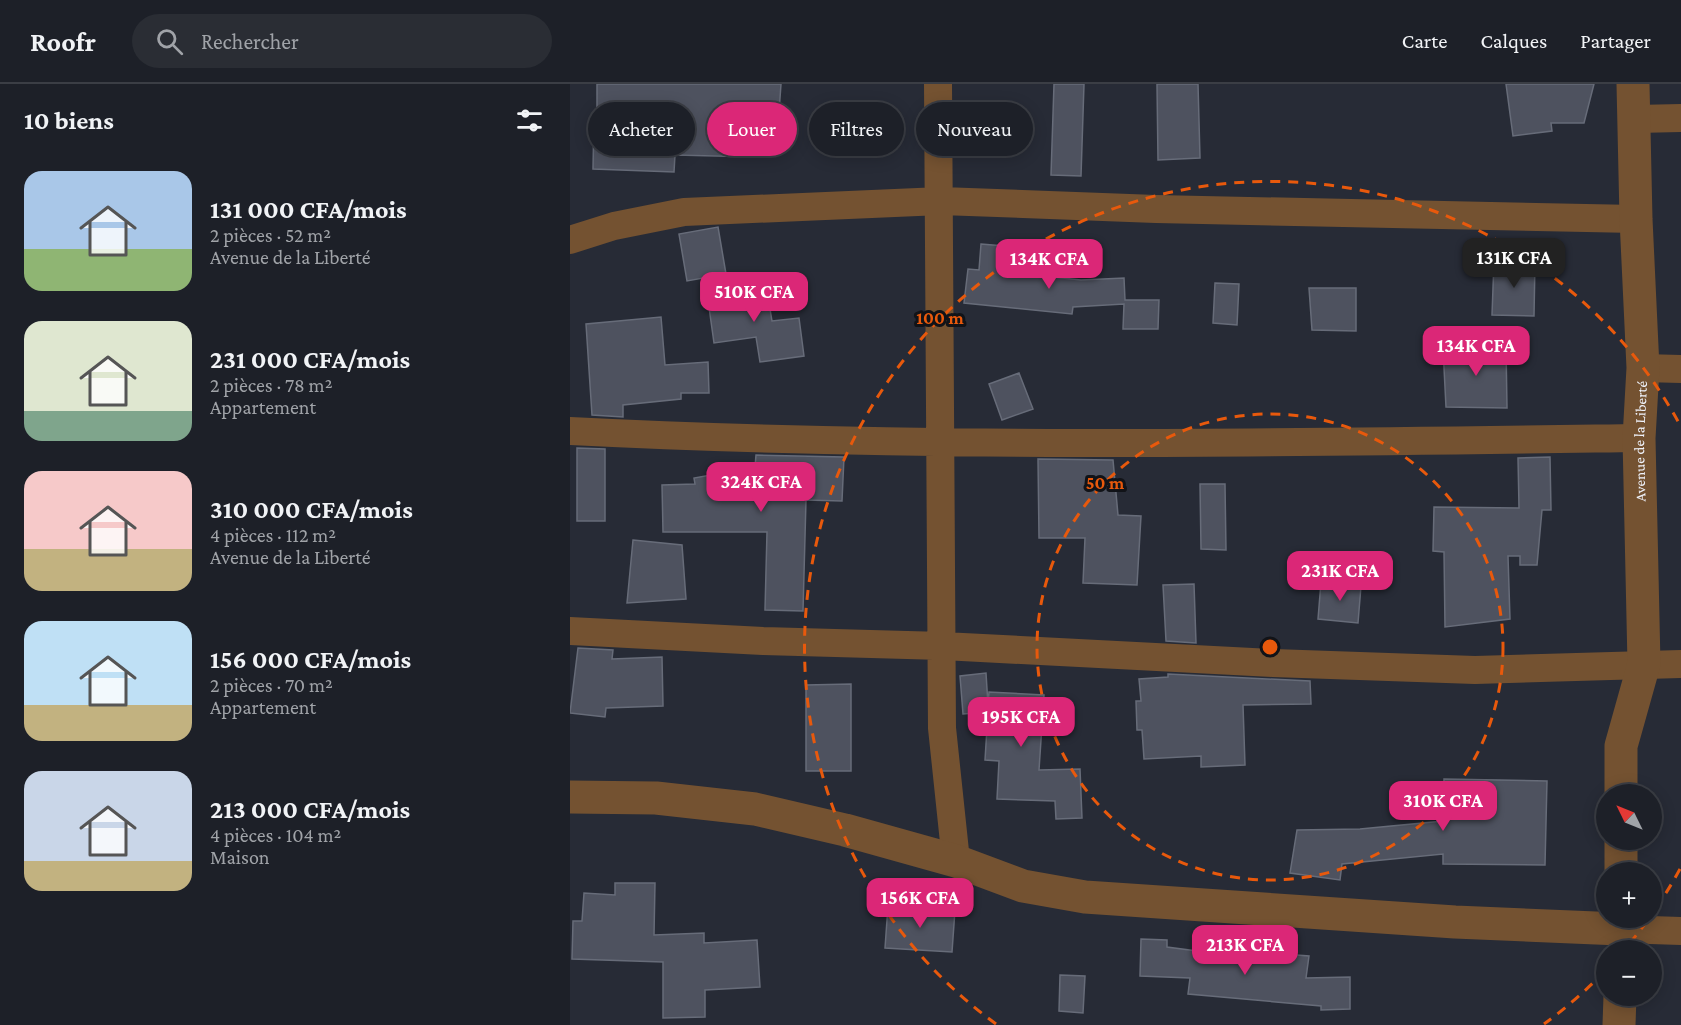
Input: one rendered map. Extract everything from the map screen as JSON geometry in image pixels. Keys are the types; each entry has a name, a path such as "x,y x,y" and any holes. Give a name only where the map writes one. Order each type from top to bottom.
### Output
{"street":[{"path":"938,84 942,728 956,861"},
{"name":"Avenue de la Liberté","path":"1621,784 1621,746 1644,664 1639,438 1643,368 1633,84"},
{"path":"1636,119 1681,118"},
{"path":"570,240 614,226 684,212 940,201 1156,209 1636,219"},
{"path":"1643,368 1681,369"},
{"path":"570,431 857,443 1119,445 1639,438"},
{"path":"570,631 1475,670 1681,664"},
{"path":"570,797 656,798 755,809 845,830 956,861 1023,886 1085,897 1620,933 1681,931"},
{"path":"1619,1025 1620,1006"}],"building":[{"path":"597,84 781,84 780,102 707,102 707,156 695,156 695,102 597,102"},
{"path":"1054,84 1084,84 1081,176 1051,175"},
{"path":"1157,84 1198,84 1200,158 1158,160"},
{"path":"1506,84 1594,84 1584,123 1551,123 1552,131 1513,136"},
{"path":"593,156 675,156 674,172 593,169"},
{"path":"718,227 726,274 687,281 679,234"},
{"path":"981,244 1016,247 1016,273 1081,280 1124,278 1125,300 1159,300 1158,329 1123,329 1124,304 1073,307 1072,314 964,303 968,269 979,270"},
{"path":"1494,261 1535,262 1534,316 1492,315"},
{"path":"1215,283 1239,284 1237,325 1213,323"},
{"path":"766,285 772,321 799,318 804,356 760,362 756,337 714,343 707,293"},
{"path":"1309,288 1356,288 1356,331 1312,330"},
{"path":"661,317 665,365 708,362 709,393 681,393 681,399 623,405 623,417 592,415 586,324"},
{"path":"1506,346 1507,408 1446,407 1443,348"},
{"path":"1019,373 1033,409 1002,420 989,384"},
{"path":"577,448 605,449 605,521 577,521"},
{"path":"756,455 844,457 842,501 806,500 803,611 765,610 767,532 663,532 662,485 695,484 694,478 755,467"},
{"path":"1550,457 1551,510 1542,510 1537,565 1520,565 1520,556 1508,556 1510,619 1445,627 1444,552 1433,551 1434,507 1519,508 1518,458"},
{"path":"1038,459 1113,460 1118,515 1141,516 1137,585 1083,583 1085,538 1039,538"},
{"path":"1200,484 1225,484 1226,550 1201,549"},
{"path":"633,540 682,545 686,599 627,603"},
{"path":"1321,582 1361,586 1358,623 1318,619"},
{"path":"1194,584 1196,643 1166,641 1163,585"},
{"path":"578,648 613,650 612,659 662,657 663,706 606,708 605,717 570,713"},
{"path":"986,673 988,705 989,692 1044,695 1039,770 1080,769 1082,818 1056,819 1055,801 997,799 999,761 985,760 988,712 963,714 960,676"},
{"path":"1168,674 1310,681 1311,704 1243,705 1245,765 1201,767 1201,756 1144,759 1142,730 1137,730 1136,701 1141,701 1139,679 1168,677"},
{"path":"851,684 851,771 806,771 806,685"},
{"path":"1444,779 1547,781 1545,865 1443,864 1443,854 1342,864 1340,880 1290,873 1297,830 1360,829 1443,821"},
{"path":"615,883 655,883 654,935 704,933 704,943 757,940 760,987 705,990 705,1017 663,1018 663,962 572,959 573,921 582,921 584,893 615,895"},
{"path":"888,906 955,910 952,952 885,948"},
{"path":"1141,939 1167,940 1167,947 1258,959 1258,952 1309,956 1306,978 1350,977 1350,1009 1321,1010 1321,1006 1188,994 1190,978 1140,976"},
{"path":"1060,975 1085,976 1083,1013 1059,1011"}]}
